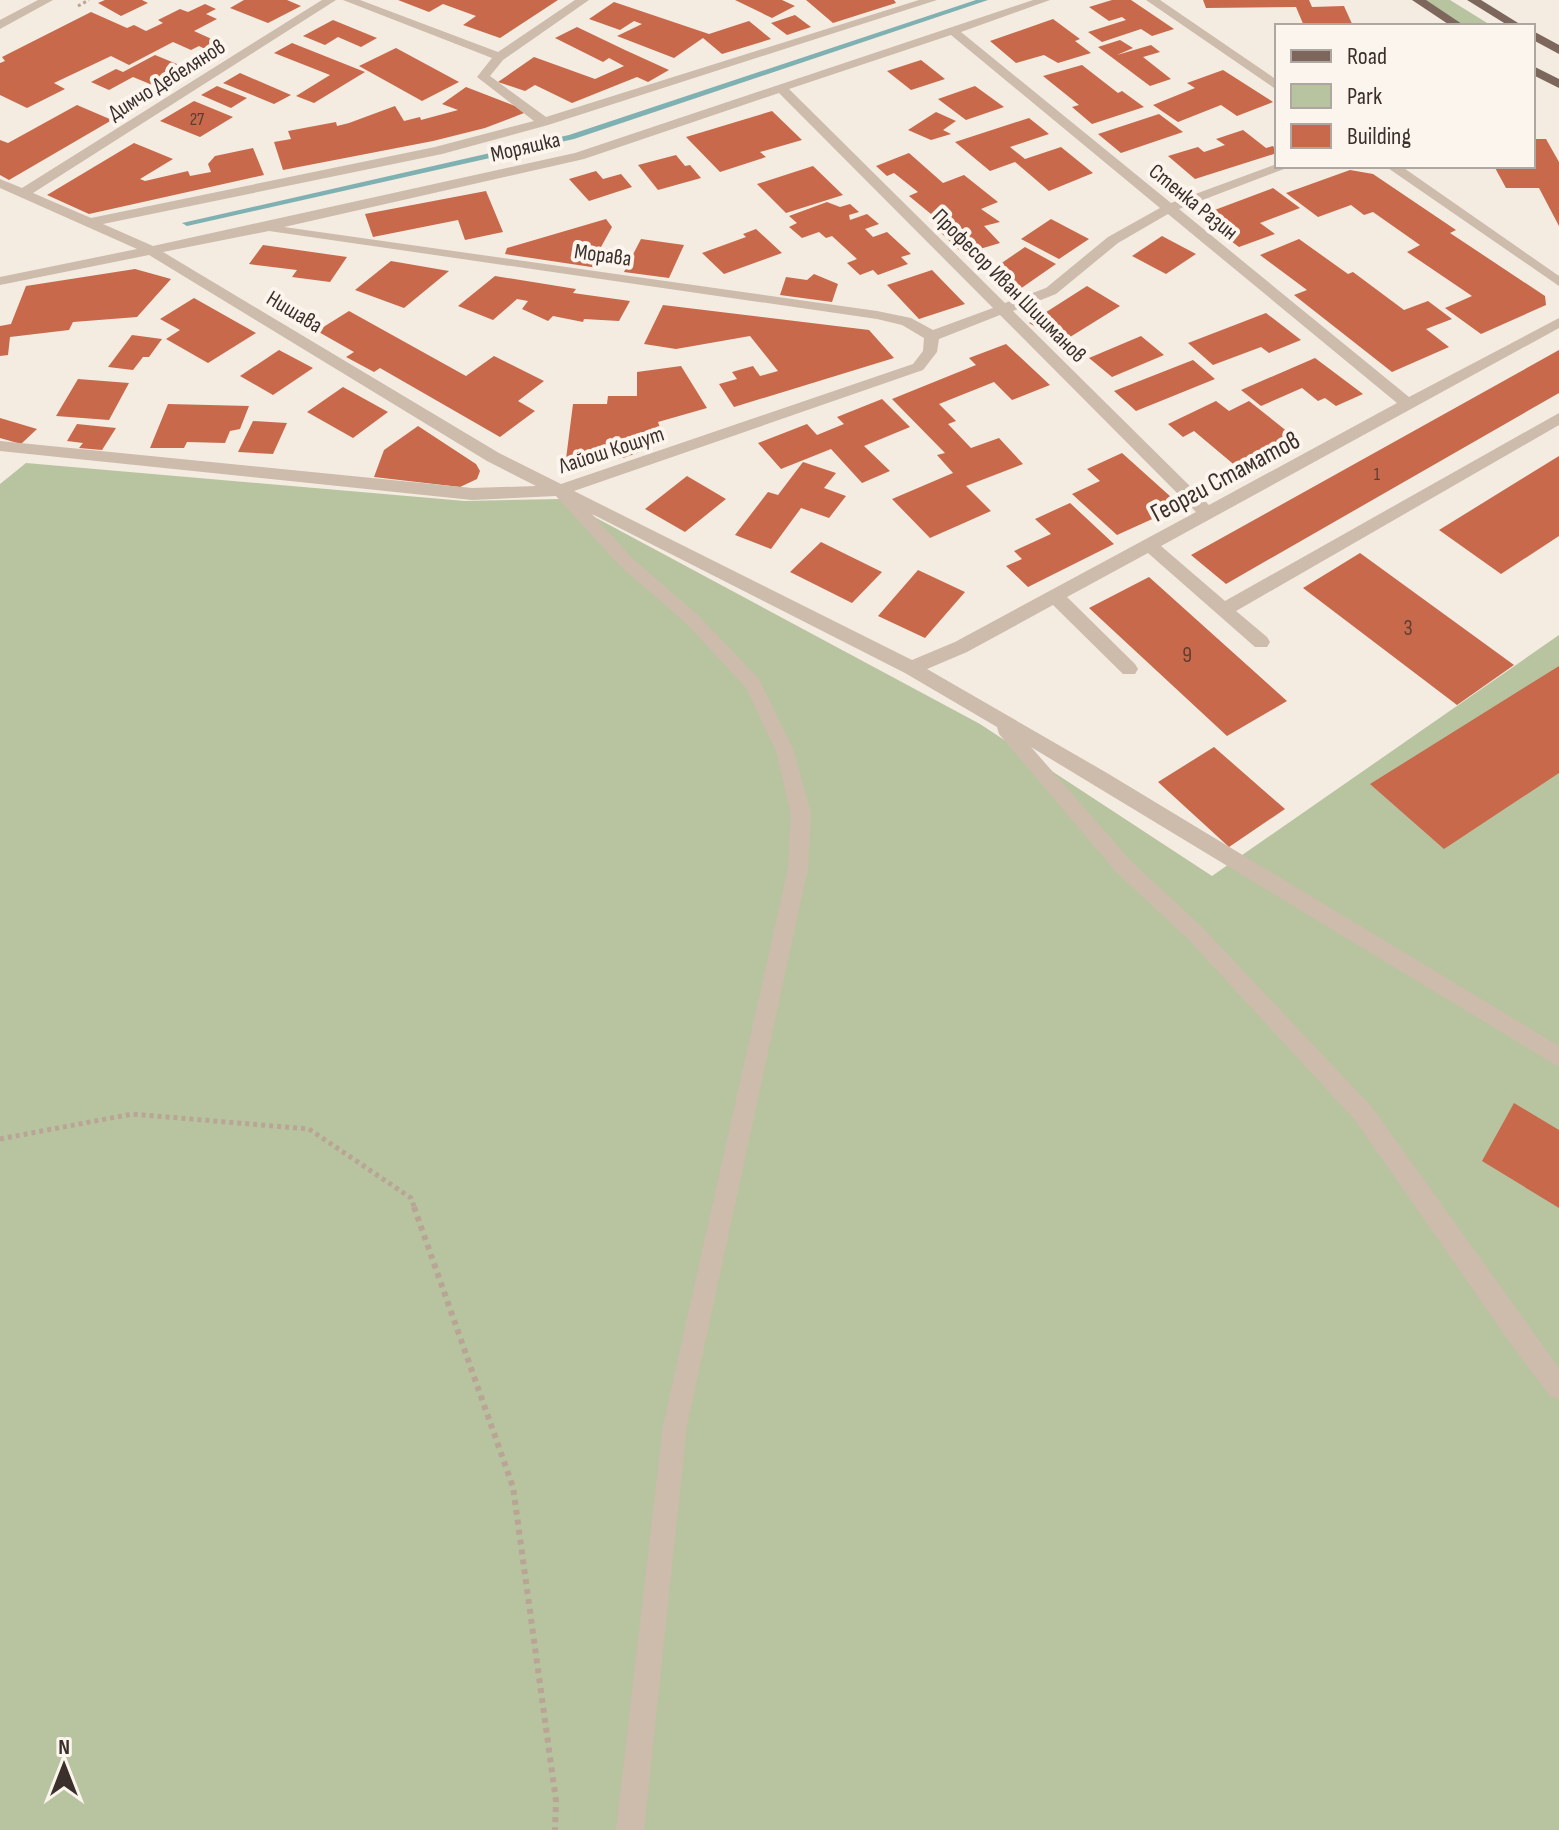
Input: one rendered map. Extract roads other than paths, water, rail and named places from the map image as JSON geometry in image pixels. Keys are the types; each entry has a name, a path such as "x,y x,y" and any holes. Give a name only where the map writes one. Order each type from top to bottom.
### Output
{"main road":[{"path":"1418,0 1456,24"},
{"path":"1473,0 1514,24"},
{"path":"1535,36 1559,50"},
{"path":"1535,71 1559,84"}],"street":[{"path":"0,25 47,0"},
{"name":"Димчо Дебелянов","path":"23,193 330,0"},
{"path":"349,0 499,57"},
{"path":"544,122 483,77 499,57 583,0"},
{"name":"Моряшка","path":"0,281 263,228 579,156 1044,0"},
{"path":"1152,0 1275,85"},
{"name":"Моряшка","path":"88,223 437,151 544,122 921,1"},
{"name":"Стенка Разин","path":"953,31 1408,404"},
{"name":"Професор Иван Шишманов","path":"781,88 1207,513"},
{"path":"932,336 1051,291 1113,240 1169,208 1279,168"},
{"path":"1395,168 1559,282"},
{"name":"Нишава","path":"0,183 148,249 493,457 911,668 1559,1057"},
{"name":"Морава","path":"263,228 877,315 906,321 932,336"},
{"name":"Георги Стаматов","path":"911,668 961,647 1559,322"},
{"name":"Лайош Кошут","path":"0,446 472,494 561,490 918,367 930,352 932,336"},
{"path":"1224,610 1559,418"},
{"path":"561,490 626,562 692,619 753,684 785,751 801,814 798,868 675,1426 630,1830"},
{"path":"1149,545 1261,642"},
{"path":"1055,596 1129,669"},
{"path":"995,717 1124,867 1194,932 1363,1113 1521,1339 1559,1387"}],"waterway":[{"path":"187,223 571,137 984,0"}]}
